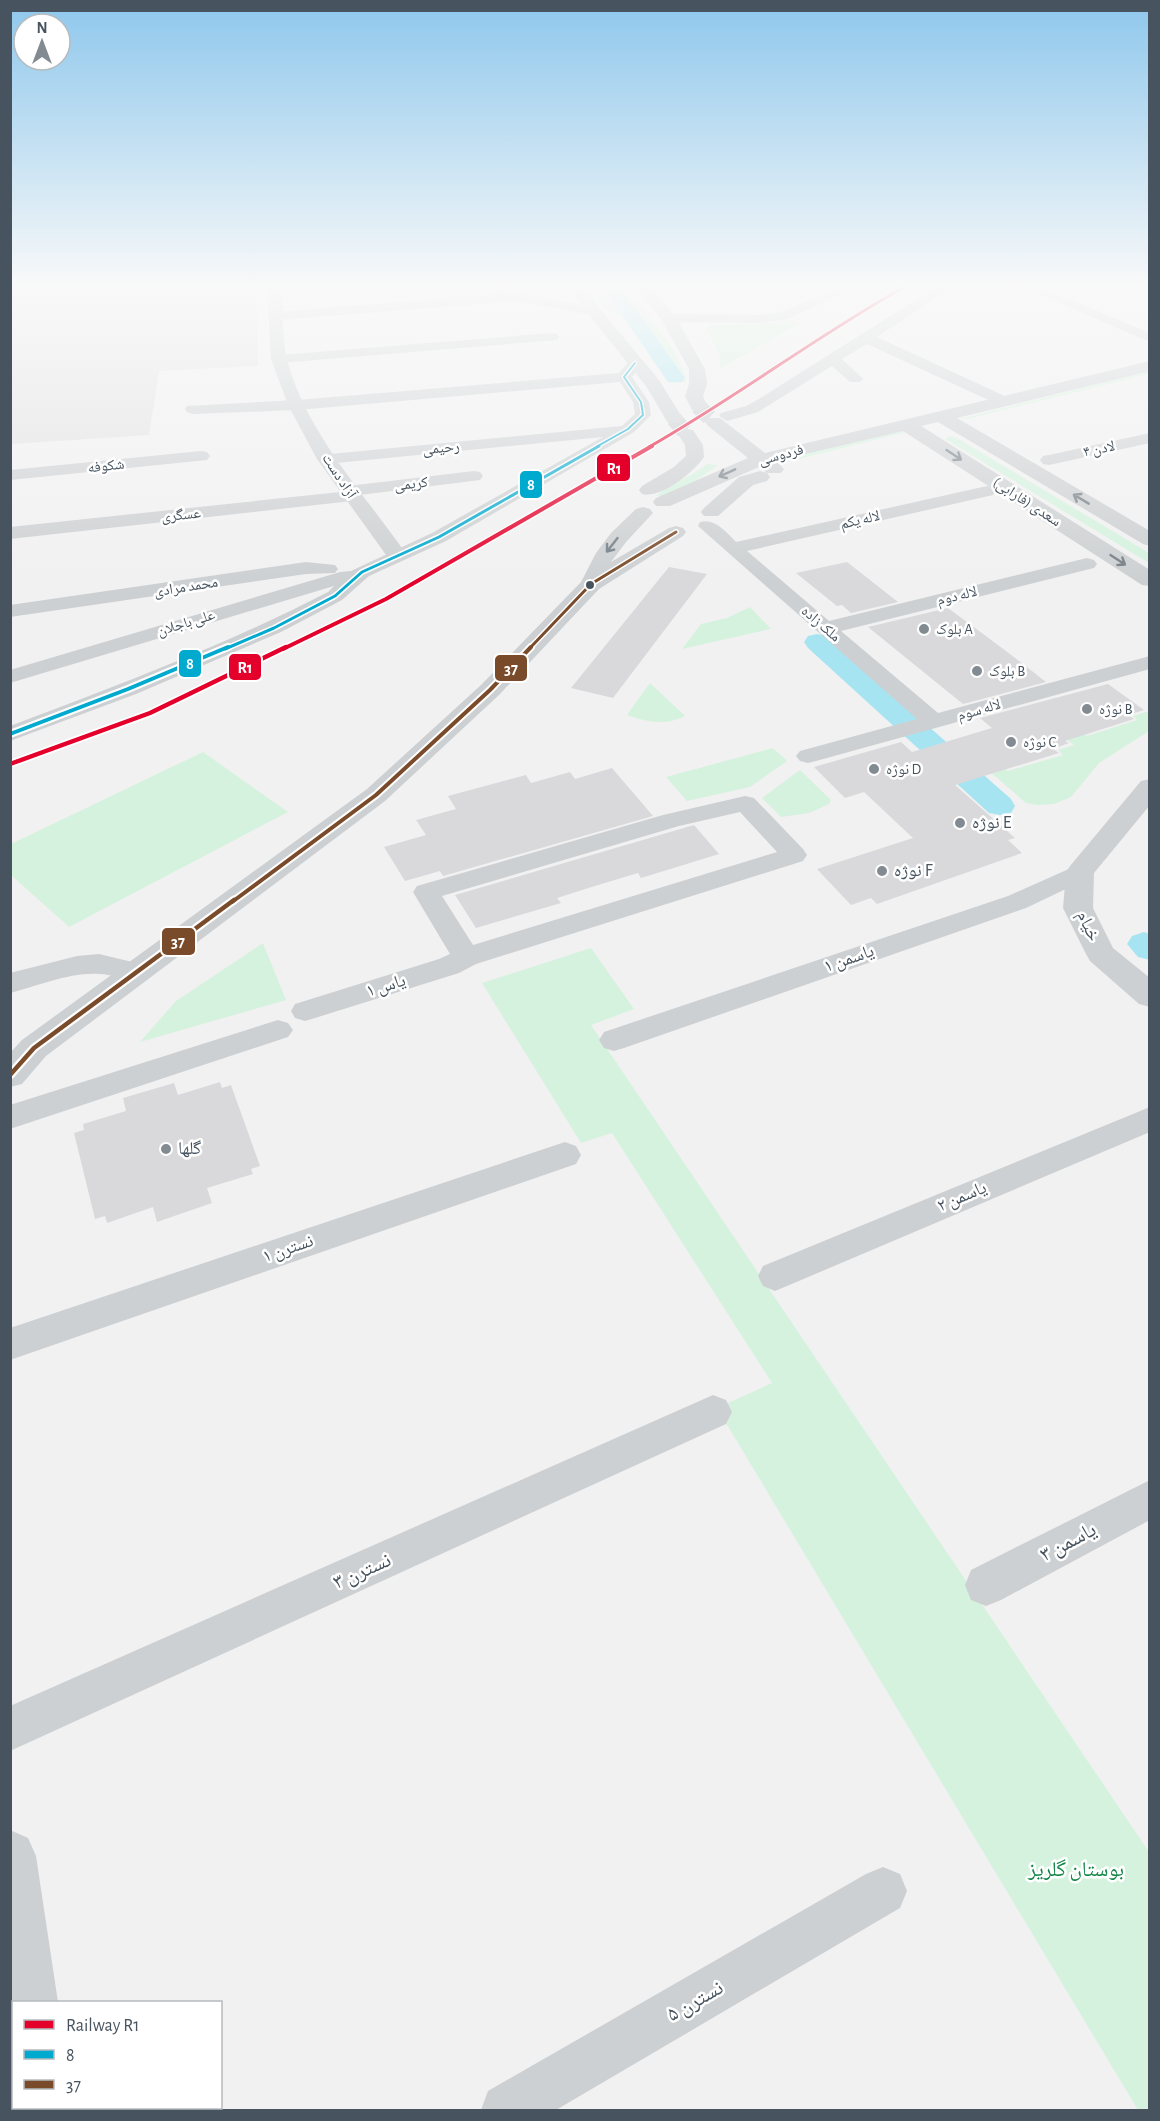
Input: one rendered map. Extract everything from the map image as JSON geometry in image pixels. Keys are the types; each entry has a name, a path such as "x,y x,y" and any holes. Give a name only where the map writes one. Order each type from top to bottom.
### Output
{"street":[{"name":"آزاد دست","path":"289,385 297,405 327,459 396,555"},
{"path":"193,409 297,405 531,385"},
{"path":"10,734 128,689 274,628 335,596 362,572 439,537 628,429 639,420 643,409 629,385"},
{"path":"651,508 643,498 645,492 681,471 695,458 694,445 654,385"},
{"path":"698,385 694,396 698,406"},
{"path":"777,471 756,454 721,419 752,409 792,385"},
{"path":"968,385 1003,401"},
{"name":"فردوسی","path":"591,584 600,561 614,541 651,508 730,471 756,454 905,424 1070,385"},
{"name":"فردوسی","path":"709,519 746,481 777,471 1121,385"},
{"name":"سعدی (فارابی)","path":"941,416 1149,540"},
{"name":"سعدی (فارابی)","path":"905,424 1149,580"},
{"name":"رحیمی","path":"327,459 628,429"},
{"name":"لادن ۴","path":"1049,460 1149,438"},
{"name":"شکوفه","path":"10,475 201,456"},
{"name":"کریمی","path":"350,494 474,476"},
{"name":"لاله یکم","path":"733,548 987,491"},
{"name":"عسگری","path":"10,533 350,494"},
{"path":"696,504 709,519 676,532 664,531 648,524 644,519 651,508 696,504"},
{"name":"ملک زاده","path":"709,519 733,548 826,628 929,724"},
{"name":"فردوسی","path":"10,1075 34,1048 376,795 490,690 591,584 676,532"},
{"name":"لاله دوم","path":"826,628 1087,564"},
{"name":"محمد مرادی","path":"10,611 306,568 362,572"},
{"name":"علی باجلان","path":"10,677 362,572"},
{"name":"لاله سوم","path":"808,756 1149,662"},
{"path":"1080,872 1149,787"},
{"name":"یاس ۱","path":"305,1011 449,966 466,957 794,855 745,803 672,819 426,892 466,957"},
{"name":"خیام","path":"1080,872 1078,908 1101,954 1149,996"},
{"name":"یاسمن ۱","path":"614,1040 1017,902 1080,872"},
{"path":"10,983 77,966 99,964 135,972"},
{"path":"10,1117 278,1030"},
{"name":"یاسمن ۲","path":"775,1276 1149,1119"},
{"name":"نسترن ۱","path":"10,1344 565,1155"},
{"name":"نسترن ۳","path":"10,1729 713,1412"},
{"name":"یاسمن ۳","path":"986,1585 1149,1499"},
{"path":"10,1856 30,2001"},
{"name":"نسترن ۵","path":"507,2110 883,1891"}],"shaded area":[{"path":"11,385 157,385 149,435 11,444"}],"green space":[{"path":"1094,385 1105,385 967,419 960,419"},
{"path":"906,432 799,459 793,457"},
{"path":"950,436 957,438 1149,553 1149,563 945,439"},
{"path":"707,464 718,465 697,480 662,496 656,496 695,473"},
{"path":"750,607 771,629 682,649 701,624 727,618"},
{"path":"650,683 685,716 671,721 656,722 627,715"},
{"path":"1149,711 1149,731 1099,763 1071,797 1054,804 1026,803 988,770 1002,766 1008,771 1063,755 1058,750 1074,745 1062,736 1080,731 1087,736 1137,720 1133,716"},
{"path":"773,748 787,761 750,787 687,801 666,777"},
{"path":"203,752 288,812 69,927 11,875 11,844"},
{"path":"800,770 831,800 829,804 809,813 781,817 762,798"},
{"path":"263,943 286,1000 140,1042 176,1001"},
{"name":"بوستان گلریز","path":"591,948 634,1009 591,1025 1149,1852 1149,2110 1138,2110 717,1408 772,1383 612,1133 581,1143 482,983"}],"building":[{"path":"847,562 898,602 851,613 842,605 837,606 796,573"},
{"path":"669,567 707,574 613,698 571,688"},
{"path":"948,608 1046,682 963,704 868,627"},
{"path":"1108,684 1144,710 1128,715 1134,719 1065,741 1069,743 1053,749 1059,753 955,785 1015,838 1008,840 1022,853 877,904 871,898 851,905 817,869 913,838 864,792 845,798 814,767 901,742 912,752 992,728 980,718"},
{"path":"612,768 653,816 443,876 440,871 405,881 384,847 426,835 416,820 456,809 448,796 526,775 531,783 570,772 575,779"},
{"path":"694,825 719,854 641,878 638,873 598,885 557,898 561,903 476,928 455,895"},
{"name":"گلها","path":"220,1082 222,1088 231,1085 260,1166 251,1169 253,1174 207,1188 212,1203 157,1222 153,1207 107,1223 105,1216 95,1219 74,1133 84,1130 83,1124 126,1111 123,1098 174,1083 178,1095"}],"waterway":[{"path":"817,642 1000,806"},
{"path":"1144,944 1150,949"}],"tunnel":[{"path":"698,406 714,422"},
{"path":"674,419 687,434"}],"rail line":[{"name":"R1","path":"10,764 150,713 386,599 662,440 750,385"}],"transit line":[{"name":"8","path":"10,734 128,689 274,628 335,596 362,572 439,537 628,429 643,415 641,402 629,385"},
{"name":"37","path":"10,1075 34,1048 376,795 490,690 591,584 676,532"}],"place":[{"name":"بلوک A","path":"924,629"},
{"name":"بلوک B","path":"977,671"},
{"name":"نوژه B","path":"1087,709"},
{"name":"نوژه C","path":"1011,742"},
{"name":"نوژه D","path":"874,769"},
{"name":"نوژه E","path":"960,823"},
{"name":"نوژه F","path":"882,871"},
{"name":"گلها","path":"166,1149"}]}
